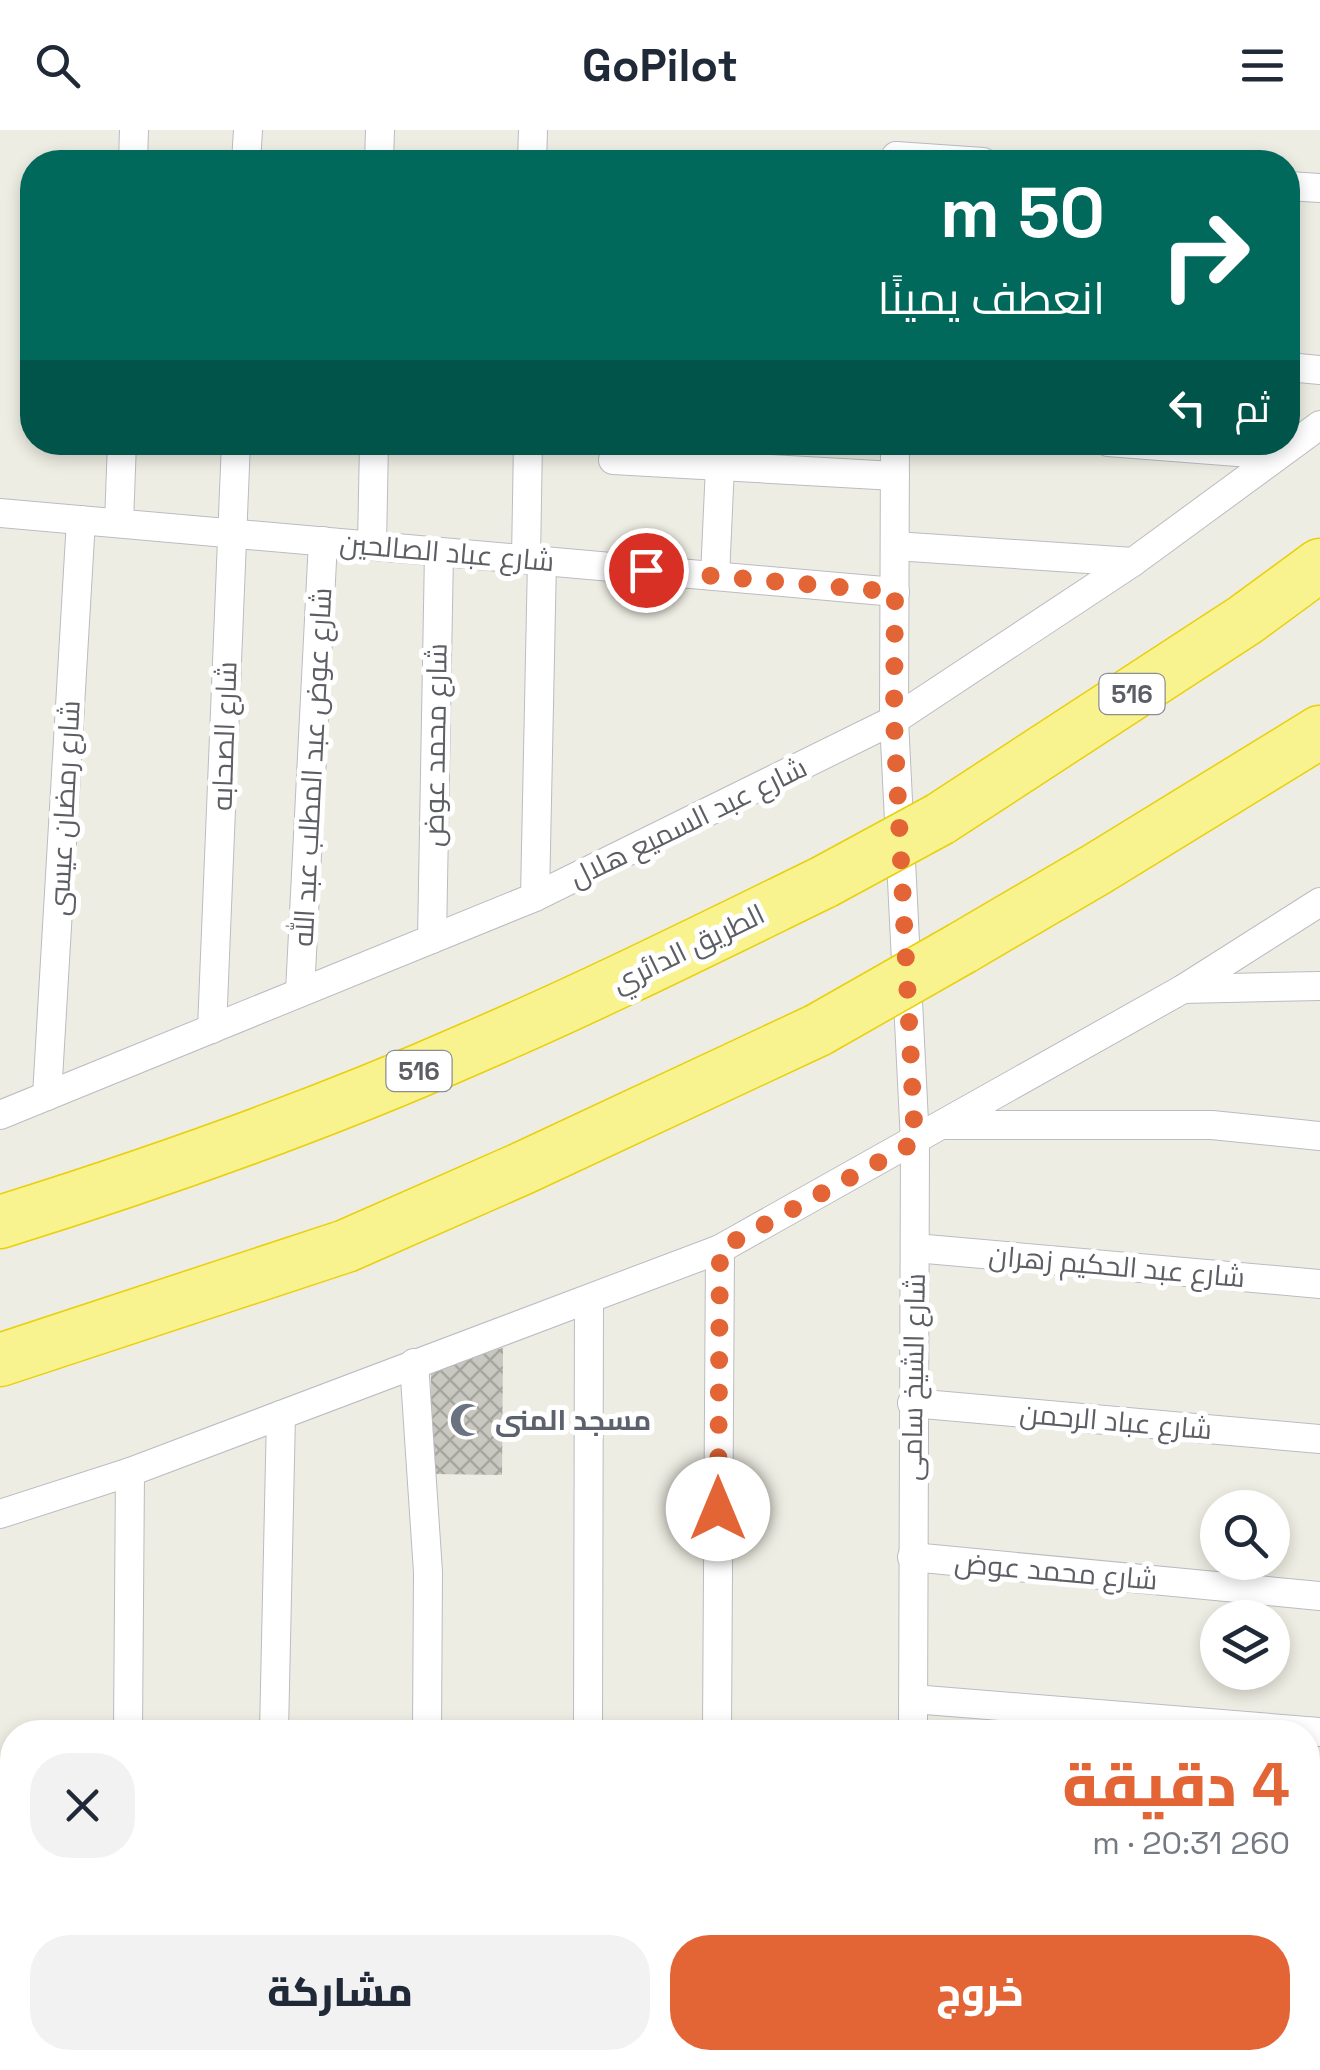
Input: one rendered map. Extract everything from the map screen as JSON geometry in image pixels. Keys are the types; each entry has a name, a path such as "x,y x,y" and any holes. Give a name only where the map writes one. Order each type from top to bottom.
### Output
{"highway":[{"name":"الطريق الدائري","path":"0,1222 219,1149 375,1089 580,1000 824,882 940,819 1245,620 1320,565"},
{"path":"0,1360 346,1246 818,1030 1097,870 1320,732"}],"street":[{"path":"119,523 122,455"},
{"name":"شارع الصحابه","path":"212,1029 236,455"},
{"path":"372,546 374,455"},
{"path":"529,455 534,560 535,897"},
{"name":"شارع الشيخ سامى","path":"895,455 894,720 915,1142 913,1720"},
{"name":"شارع عبد السميع هلال","path":"0,1115 535,897 894,720 1133,562 1276,455"},
{"path":"613,460 895,476"},
{"path":"715,576 720,466"},
{"name":"شارع عباد الصالحين","path":"0,513 895,592"},
{"name":"شارع رمضان عيسى","path":"47,1096 81,520"},
{"name":"شارع عوض عبد المطلب عبد الله","path":"300,992 324,541"},
{"path":"895,546 1133,562"},
{"name":"شارع محمد عوض","path":"432,939 439,552"},
{"path":"0,1514 130,1472 720,1249 1182,989 1320,902"},
{"path":"1182,989 1320,986"},
{"path":"944,1125 1212,1125 1320,1136"},
{"name":"شارع عبد الحكيم زهران","path":"914,1248 1320,1284"},
{"path":"717,1720 720,1249"},
{"path":"588,1300 588,1720"},
{"path":"414,1363 428,1572 427,1720"},
{"name":"شارع عباد الرحمن","path":"912,1402 1320,1439"},
{"path":"274,1720 281,1415"},
{"path":"128,1720 130,1472"},
{"name":"شارع محمد عوض","path":"912,1557 1320,1596"},
{"path":"913,1699 1172,1720"}],"building":[{"name":"مسجد المنى","path":"503,1348 502,1475 431,1474 431,1366"}],"place":[{"name":"مسجد المنى","path":"467,1420"}],"route":[{"path":"646,570 895,592 894,720 915,1142 720,1249 718,1509"}]}
